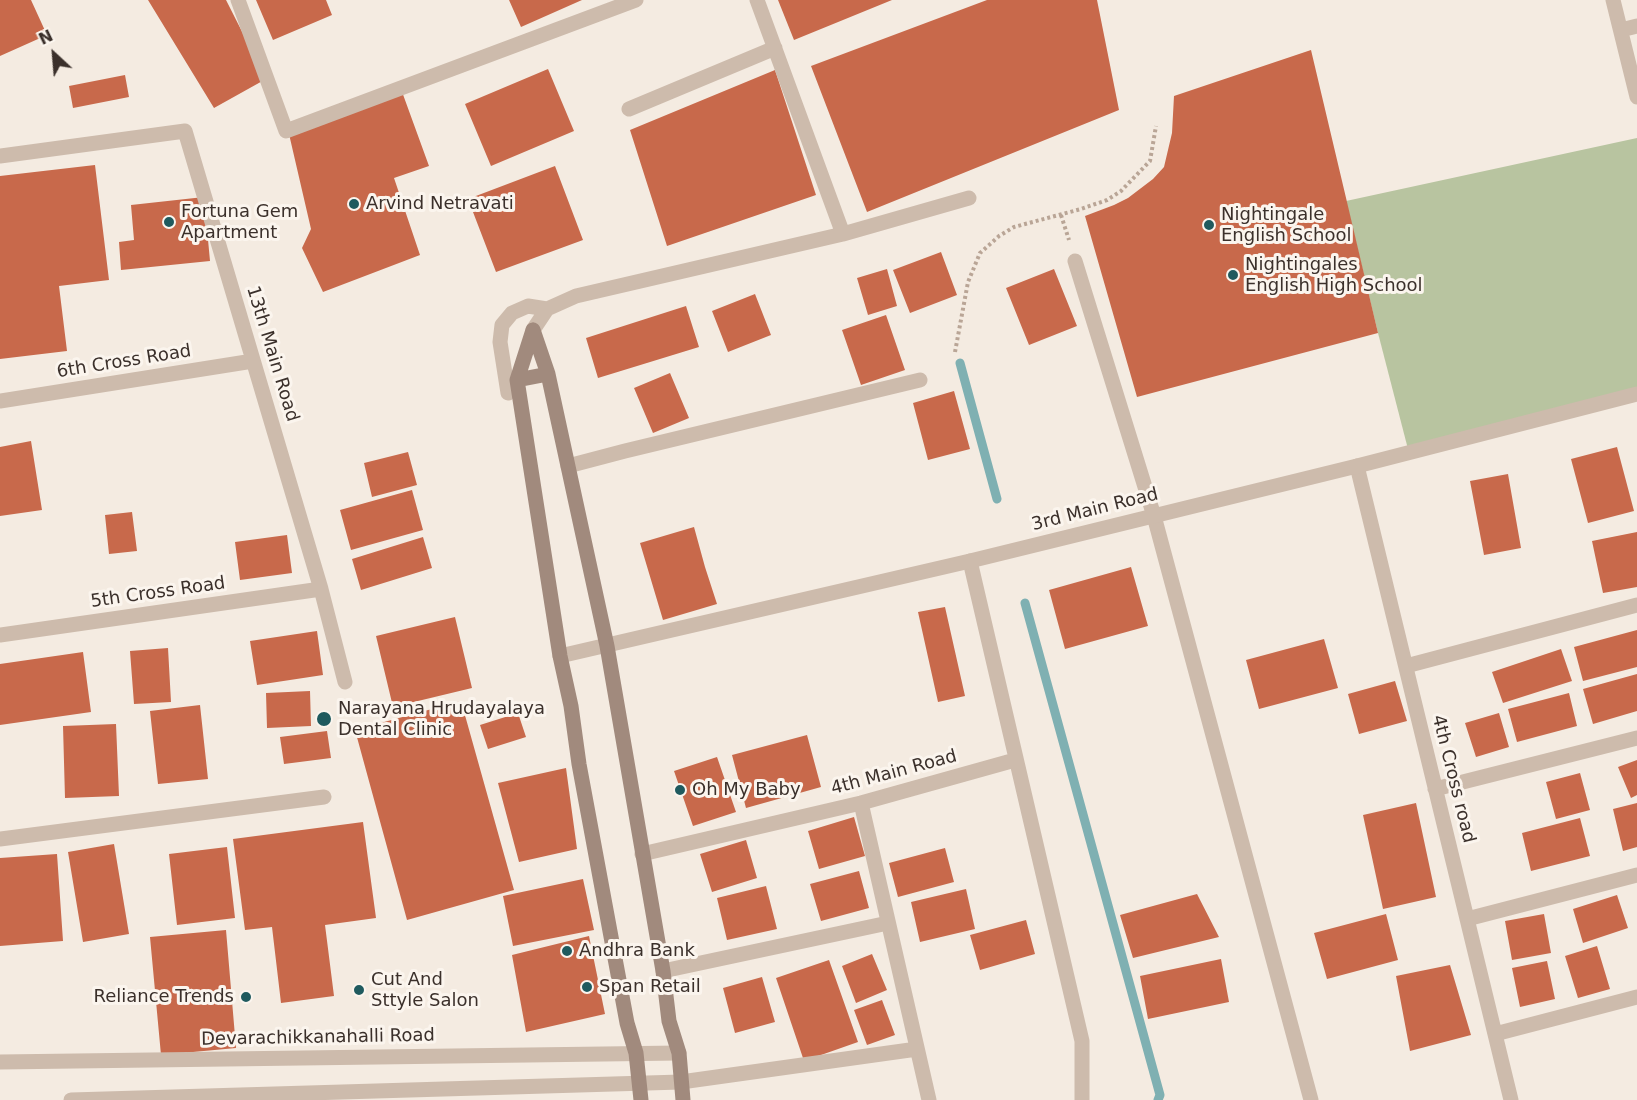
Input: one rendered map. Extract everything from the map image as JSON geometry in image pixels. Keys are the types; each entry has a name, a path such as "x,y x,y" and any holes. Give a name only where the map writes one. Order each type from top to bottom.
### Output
{"main road":[{"path":"533,330 548,374 607,646 663,971 669,1021 679,1053 684,1100"},
{"path":"533,330 512,386 627,1023 636,1053 641,1100"},
{"path":"512,386 548,374"}],"street":[{"path":"238,0 286,131 636,0"},
{"path":"757,0 843,234"},
{"path":"1613,0 1637,97"},
{"path":"1621,30 1637,26"},
{"path":"629,109 775,48"},
{"name":"13th Main Road","path":"0,156 185,131 321,589 345,682"},
{"path":"533,330 547,309 576,296 843,234 969,198"},
{"path":"1075,261 1154,516 1311,1100"},
{"path":"512,386 500,342 502,325 512,313 528,306 547,309"},
{"name":"6th Cross Road","path":"0,401 253,361"},
{"path":"568,466 920,380"},
{"name":"3rd Main Road","path":"560,656 970,561 1357,466 1637,394"},
{"name":"4th Cross road","path":"1357,466 1511,1100"},
{"path":"970,561 1082,1041 1082,1100"},
{"name":"5th Cross Road","path":"0,636 321,589"},
{"path":"1406,666 1637,604"},
{"path":"1435,789 1637,738"},
{"name":"4th Main Road","path":"642,854 861,803 1015,760"},
{"path":"0,838 324,797"},
{"path":"861,803 929,1100"},
{"path":"1467,919 1637,875"},
{"path":"663,971 888,923"},
{"path":"1495,1034 1637,997"},
{"path":"70,1100 426,1095 681,1082 917,1049"},
{"name":"Devarachikkanahalli Road","path":"0,1062 679,1053"}],"path":[{"path":"956,352 968,282 980,253 999,236 1014,227 1081,209 1107,200 1120,191 1150,161 1156,126"}],"green space":[{"path":"1637,138 1637,394 1409,453 1346,201"}],"building":[{"path":"0,0 31,0 47,35 0,56"},
{"path":"148,0 226,0 266,79 214,108"},
{"path":"256,0 326,0 332,15 273,40"},
{"path":"509,0 582,0 521,27"},
{"path":"778,0 892,0 794,40"},
{"path":"987,0 1097,0 1119,110 867,212 811,66"},
{"name":"Nightingales English High School","path":"1311,50 1378,333 1137,397 1085,216 1128,198 1153,179 1164,167 1172,133 1174,96"},
{"path":"548,69 574,131 491,166 465,104"},
{"path":"775,70 816,195 667,246 630,130"},
{"path":"125,75 129,97 73,108 69,86"},
{"name":"Arvind Netravati","path":"401,89 429,166 394,178 420,255 323,292 302,248 311,229 289,134"},
{"path":"95,165 109,280 59,286 67,351 0,359 0,176"},
{"path":"555,166 583,240 496,272 468,199"},
{"name":"Fortuna Gem Apartment","path":"204,197 210,261 121,270 119,242 134,240 131,205"},
{"path":"941,252 957,295 910,313 893,270"},
{"path":"887,269 897,306 868,315 857,278"},
{"path":"1054,269 1077,326 1029,345 1006,288"},
{"path":"755,294 771,335 728,352 712,311"},
{"path":"686,306 699,347 598,378 586,338"},
{"path":"886,315 905,370 861,385 842,330"},
{"path":"670,373 689,418 653,433 634,388"},
{"path":"954,391 970,449 928,460 913,403"},
{"path":"31,441 42,510 0,516 0,447"},
{"path":"1617,447 1634,511 1588,523 1571,459"},
{"path":"408,452 417,485 372,497 364,463"},
{"path":"1508,474 1521,548 1484,555 1470,481"},
{"path":"412,490 423,530 351,550 340,510"},
{"path":"132,512 137,551 109,554 105,515"},
{"path":"694,527 717,604 663,620 640,543"},
{"path":"1637,532 1637,587 1603,593 1592,541"},
{"path":"287,535 292,573 240,580 235,542"},
{"path":"423,537 432,568 361,590 352,559"},
{"path":"1131,567 1148,626 1065,649 1049,590"},
{"path":"945,607 965,696 938,702 918,612"},
{"path":"455,617 472,688 393,707 376,636"},
{"path":"1637,630 1637,667 1583,681 1574,647"},
{"path":"317,631 323,675 257,685 250,641"},
{"path":"1324,639 1338,688 1259,709 1246,660"},
{"path":"168,648 171,702 134,704 130,651"},
{"path":"1561,649 1572,681 1503,703 1492,672"},
{"path":"83,652 91,712 0,725 0,664"},
{"path":"1637,674 1637,711 1593,724 1583,689"},
{"path":"1395,681 1407,721 1359,734 1348,694"},
{"path":"310,691 311,726 267,728 266,693"},
{"path":"1569,693 1577,726 1517,742 1508,709"},
{"path":"461,701 514,890 407,920 355,730"},
{"path":"200,705 208,779 158,784 150,711"},
{"path":"518,713 526,737 488,749 480,725"},
{"path":"1499,713 1509,747 1476,757 1465,723"},
{"path":"116,724 119,796 65,798 63,726"},
{"path":"327,731 331,758 284,764 280,737"},
{"path":"807,735 821,787 746,808 732,755"},
{"path":"717,757 736,812 693,826 674,771"},
{"path":"1637,760 1637,795 1631,798 1618,767"},
{"path":"566,768 577,849 519,862 498,783"},
{"path":"1580,773 1590,810 1556,819 1546,782"},
{"path":"1416,803 1436,897 1383,909 1363,815"},
{"path":"1637,803 1637,847 1623,851 1613,809"},
{"path":"854,817 865,856 819,869 808,831"},
{"path":"1580,818 1590,856 1531,871 1522,833"},
{"path":"363,822 376,918 325,925 334,996 281,1003 272,927 245,930 233,839"},
{"path":"746,840 757,878 712,892 700,854"},
{"path":"114,844 129,934 83,942 68,852"},
{"path":"227,847 235,918 177,925 169,854"},
{"path":"945,848 954,882 898,897 889,863"},
{"path":"57,854 63,941 0,946 0,858"},
{"path":"859,871 869,908 821,921 810,884"},
{"path":"583,879 594,930 513,946 503,896"},
{"path":"766,886 777,929 727,940 717,898"},
{"path":"966,889 975,929 920,942 911,902"},
{"path":"1197,894 1219,937 1133,958 1120,915"},
{"path":"1617,895 1628,928 1583,943 1573,909"},
{"path":"1386,914 1398,960 1327,979 1314,933"},
{"path":"1544,914 1551,953 1512,960 1505,921"},
{"path":"1026,920 1035,954 980,970 970,935"},
{"path":"226,930 236,1048 161,1055 150,937"},
{"path":"589,936 605,1014 526,1032 512,955"},
{"path":"1597,946 1610,989 1578,998 1565,956"},
{"path":"872,954 887,990 856,1003 842,966"},
{"path":"1221,959 1229,1002 1148,1019 1140,976"},
{"path":"829,960 858,1042 804,1061 776,978"},
{"path":"1547,961 1555,999 1520,1007 1512,968"},
{"path":"1450,965 1471,1035 1410,1051 1396,976"},
{"path":"762,977 775,1022 735,1033 723,988"},
{"path":"882,1000 895,1035 867,1045 854,1010"}],"waterway":[{"path":"960,363 997,499"},
{"path":"1025,603 1160,1095 1158,1100"}],"place":[{"name":"Arvind Netravati","path":"354,204"},
{"name":"Fortuna Gem Apartment","path":"169,222"},
{"name":"Nightingale English School","path":"1209,225"},
{"name":"Nightingales English High School","path":"1233,275"},
{"name":"Narayana Hrudayalaya Dental Clinic","path":"324,719"},
{"name":"Oh My Baby","path":"680,790"},
{"name":"Andhra Bank","path":"567,951"},
{"name":"Span Retail","path":"587,987"},
{"name":"Cut And Sttyle Salon","path":"359,990"},
{"name":"Reliance Trends","path":"246,997"}]}
